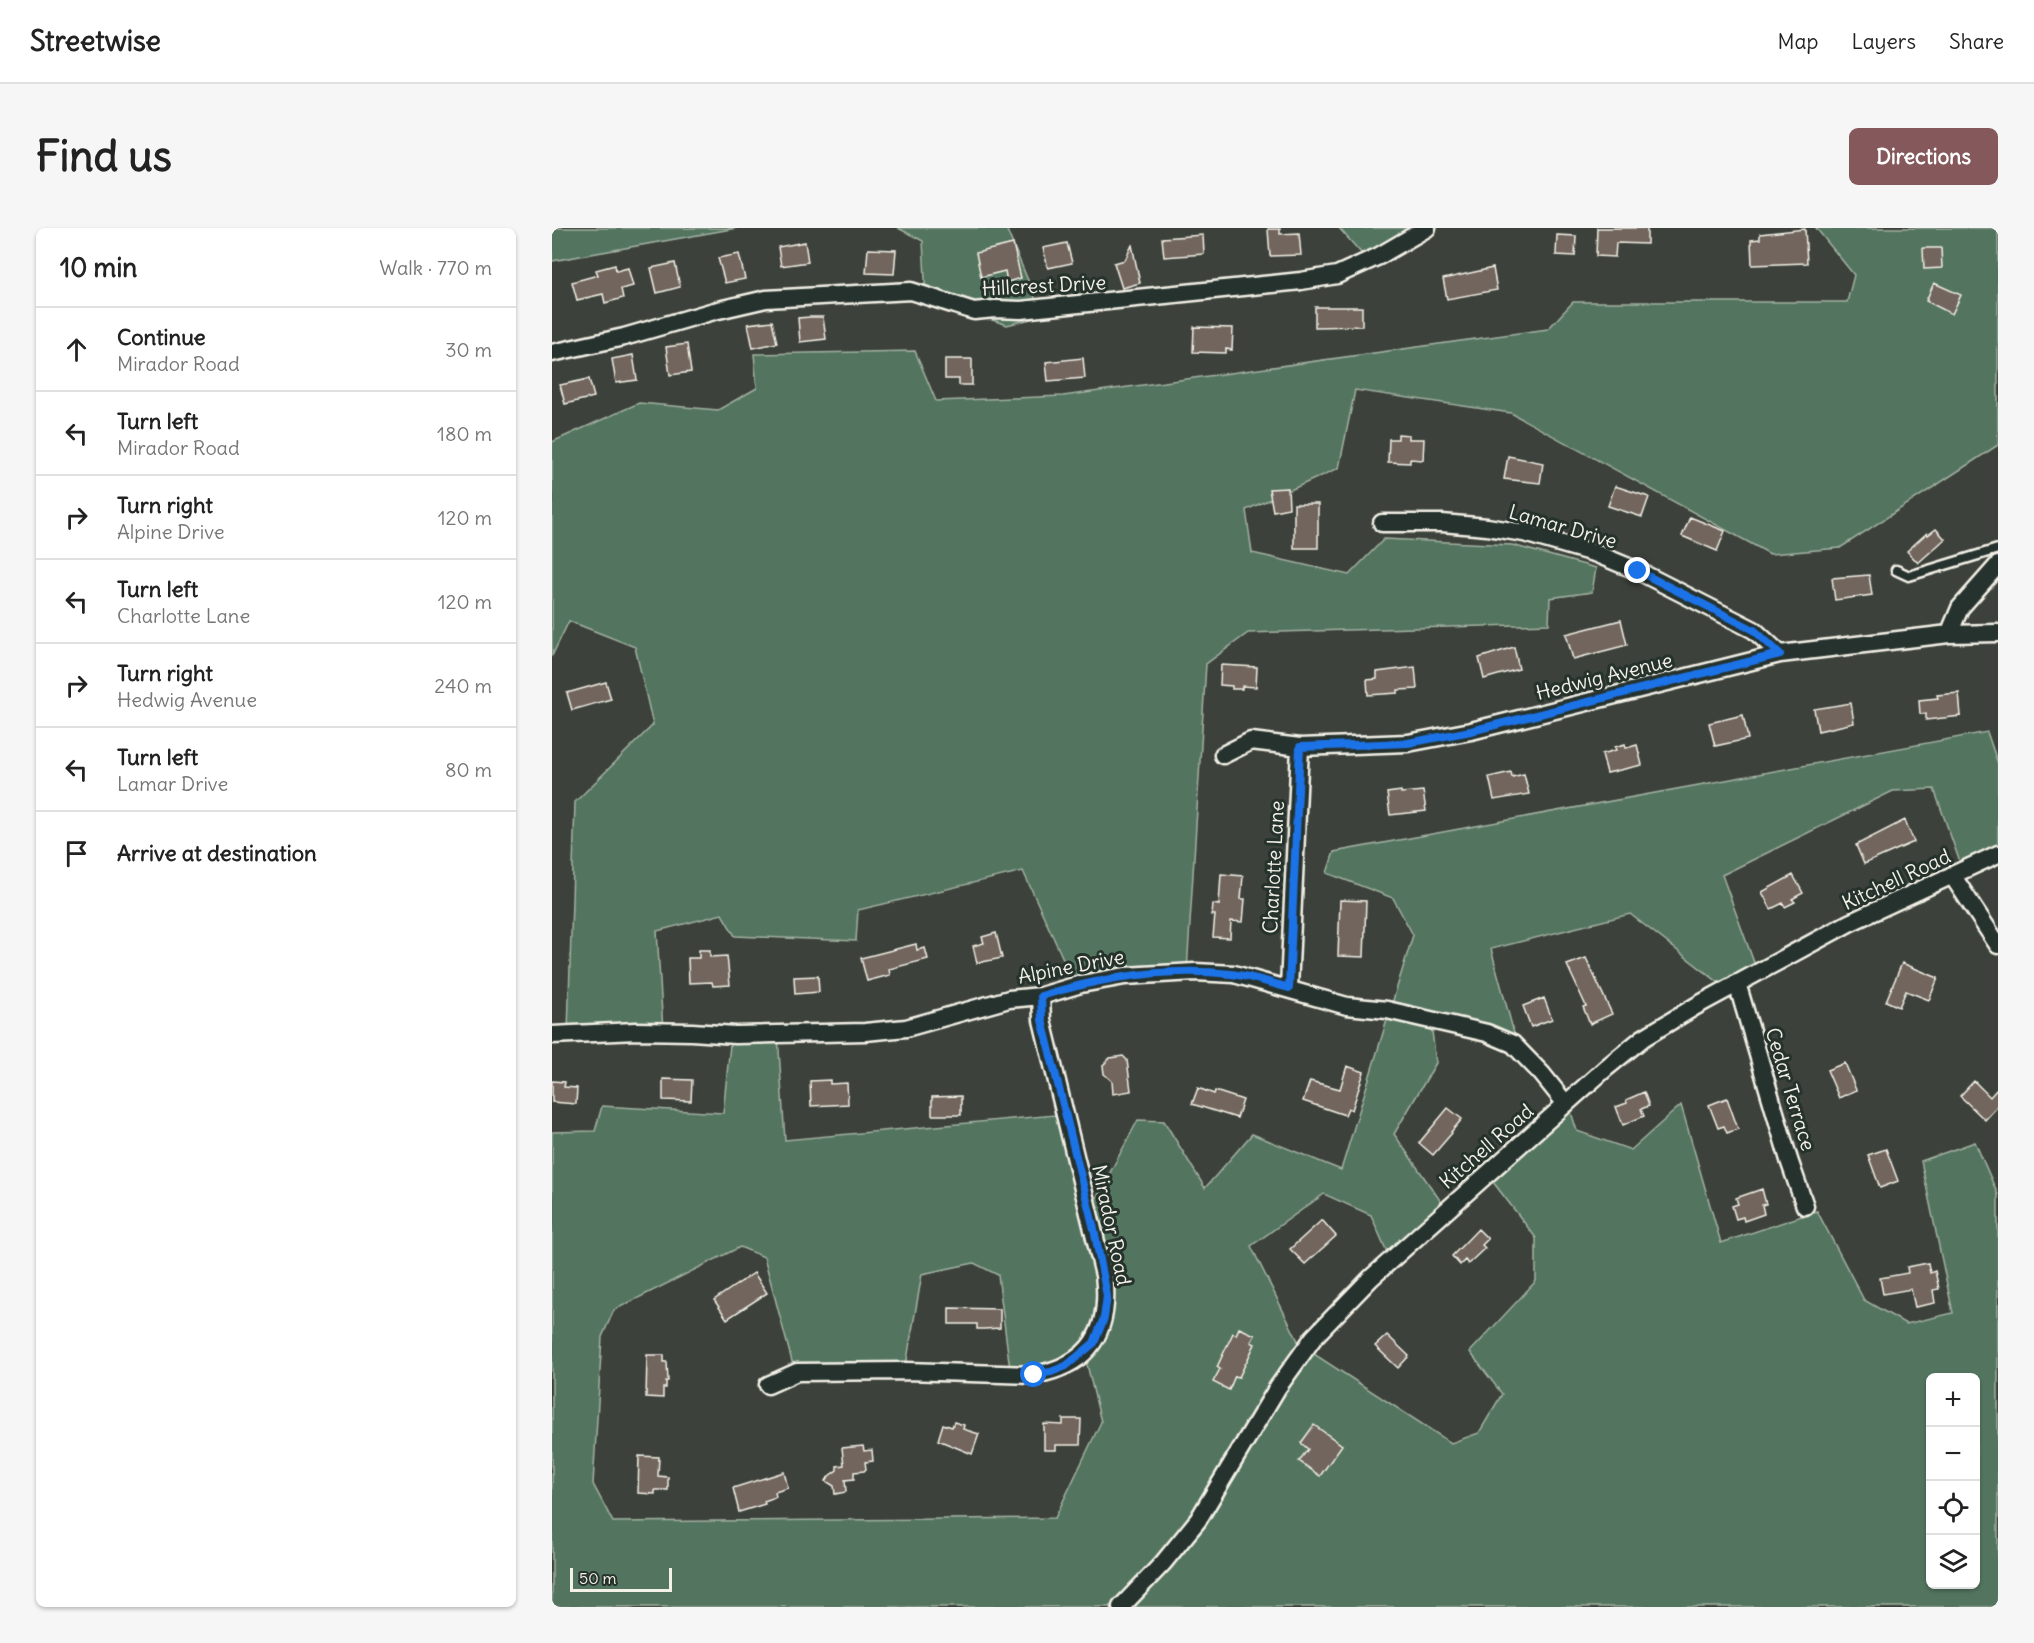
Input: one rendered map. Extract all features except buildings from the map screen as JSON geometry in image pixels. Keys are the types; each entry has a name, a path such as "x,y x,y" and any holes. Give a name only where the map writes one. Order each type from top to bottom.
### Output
{"street":[{"name":"Hillcrest Drive","path":"552,352 624,337 714,310 766,299 911,291 974,311 1021,310 1301,281 1338,275 1379,256 1427,228"},
{"name":"Lamar Drive","path":"1382,523 1442,523 1486,527 1552,540 1597,554 1638,571 1754,630 1780,654"},
{"path":"1949,634 1960,608 1998,565"},
{"name":"Hedwig Avenue","path":"1223,755 1251,741 1300,747 1408,743 1471,731 1780,654 1949,634 1998,633"},
{"name":"Charlotte Lane","path":"1289,988 1300,747"},
{"name":"Kitchell Road","path":"1121,1607 1163,1563 1198,1520 1278,1387 1321,1329 1371,1278 1566,1104 1643,1038 1849,923 1998,854"},
{"path":"1952,874 1998,945"},
{"name":"Alpine Drive","path":"552,1035 636,1031 735,1035 865,1032 906,1028 1009,999 1041,996 1080,984 1125,976 1195,972 1234,974 1347,1006 1387,1010 1487,1033 1514,1044 1566,1104"},
{"name":"Cedar Terrace","path":"1737,984 1789,1160 1806,1206"},
{"name":"Mirador Road","path":"768,1385 797,1372 906,1371 1034,1375 1066,1366 1094,1343 1104,1318 1107,1296 1104,1275 1042,1020 1041,996"}],"lane":[{"path":"1896,570 1909,576 1998,549"}],"green space":[{"path":"552,228 737,228 552,261"},
{"path":"898,228 1006,228 1043,316 1007,325 926,298 923,241"},
{"path":"1339,228 1438,228 1370,263"},
{"path":"1816,228 1998,228 1998,445 1840,548 1770,554 1511,413 1355,390 1339,468 1246,510 1252,553 1349,575 1384,539 1512,545 1596,568 1592,592 1550,598 1549,624 1248,633 1206,664 1187,971 1075,985 1023,871 858,910 856,941 735,936 722,914 657,931 663,1031 568,1032 575,802 653,725 635,647 569,621 552,656 552,442 639,403 718,410 757,388 754,354 915,351 936,401 1063,396 1548,329 1573,302 1847,302 1854,275"},
{"path":"1987,732 1998,764 1998,852 1962,868 1934,789 1893,791 1722,875 1756,968 1722,985 1630,914 1491,949 1518,1048 1431,1023 1436,1063 1394,1134 1444,1206 1390,1259 1371,1215 1324,1194 1251,1246 1300,1345 1451,1443 1479,1433 1502,1394 1470,1352 1536,1281 1536,1238 1483,1169 1566,1096 1577,1131 1631,1150 1681,1105 1721,1243 1817,1211 1864,1300 1906,1324 1953,1313 1921,1161 1975,1142 1998,1195 1998,1607 552,1607 552,1132 595,1131 602,1106 723,1113 731,1035 778,1036 785,1140 1066,1114 1087,1216 1138,1120 1164,1121 1205,1188 1252,1134 1341,1170 1413,935 1393,898 1327,873 1334,852","holes":["740,1247 764,1257 794,1369 905,1371 922,1274 974,1263 998,1275 1011,1377 1084,1352 1101,1422 1055,1518 613,1522 593,1484 602,1337 614,1310"]}],"route":[{"path":"1034,1375 1066,1366 1094,1343 1104,1318 1107,1296 1094,1229 1050,1044 1042,1020 1041,996 1080,984 1125,976 1195,972 1234,974 1289,988 1300,747 1408,743 1471,731 1780,654 1754,630 1638,571"}]}
